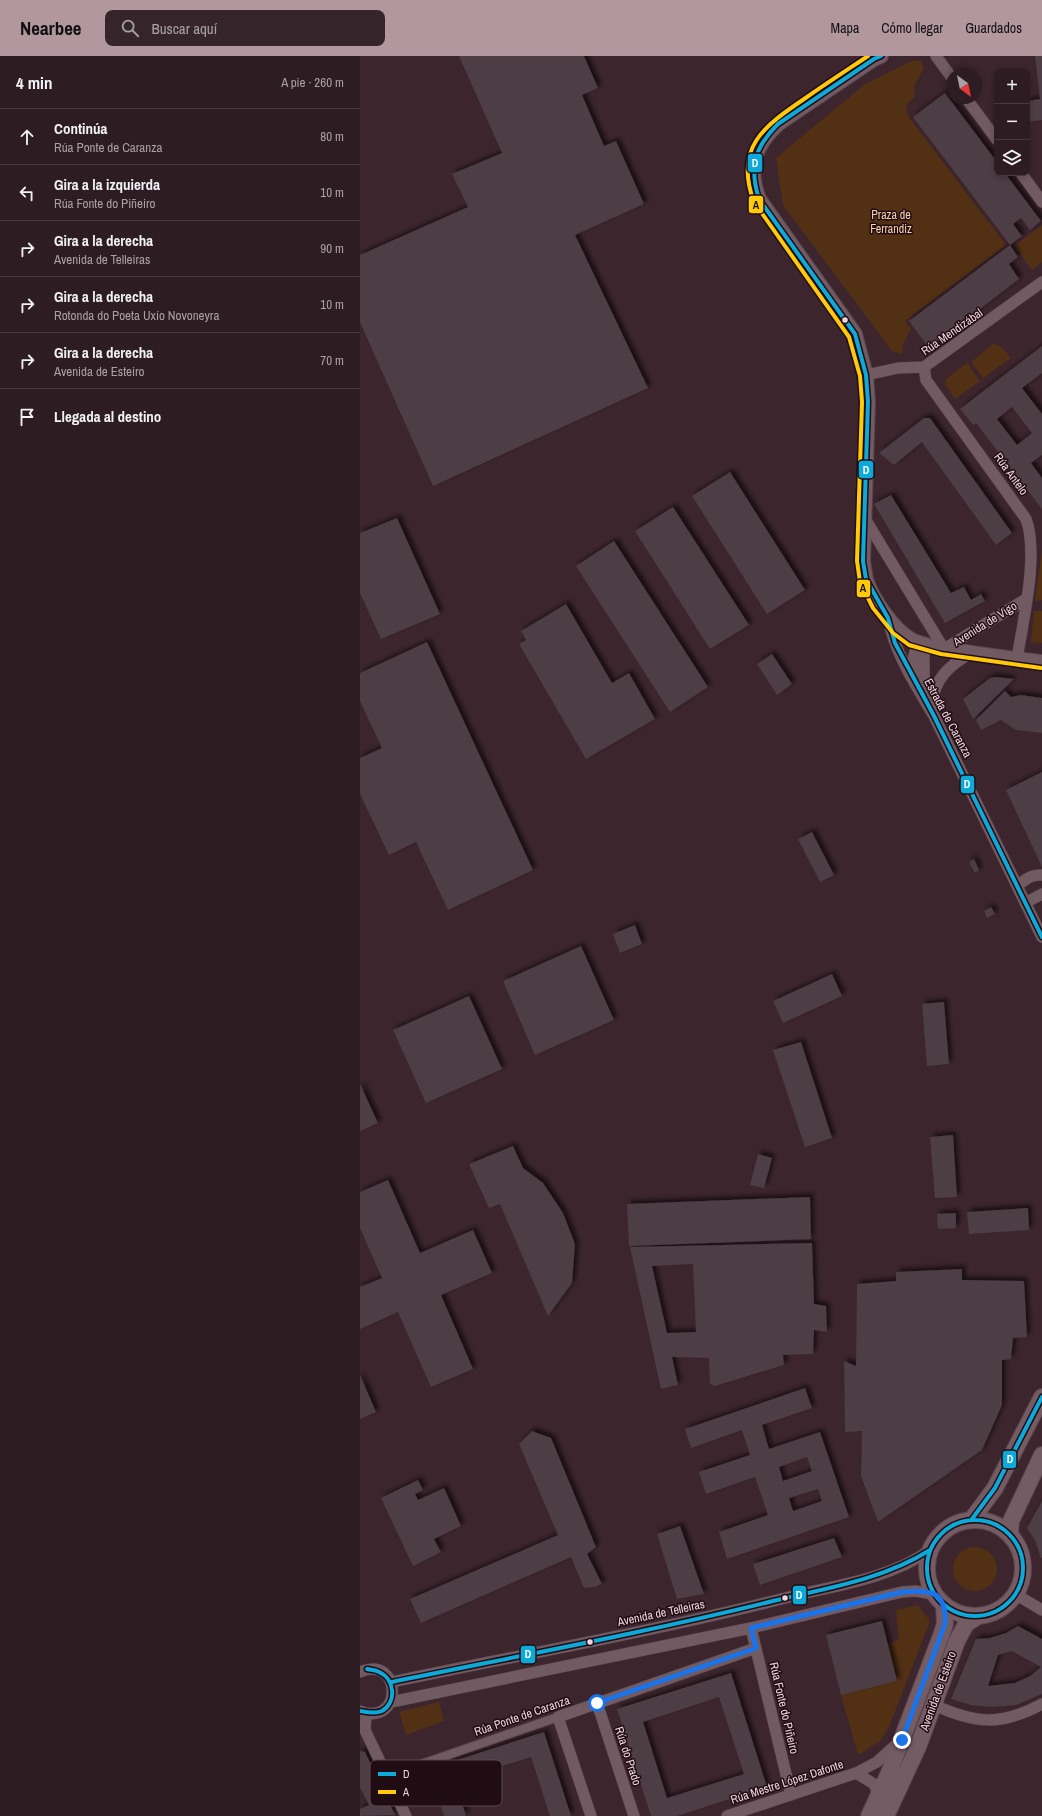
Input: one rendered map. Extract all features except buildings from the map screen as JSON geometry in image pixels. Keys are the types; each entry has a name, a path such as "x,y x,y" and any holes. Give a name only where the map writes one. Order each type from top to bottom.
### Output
{"main road":[{"path":"972,1519 995,1488 1042,1397"},
{"path":"1010,1533 1011,1521 1042,1455"},
{"path":"972,1519 986,1520 998,1525 1010,1533 1018,1544 1023,1563 1021,1582 1015,1594 1005,1605 992,1613 978,1616 966,1615 954,1611 939,1599 928,1580 927,1565 930,1550 936,1538 946,1529 958,1522 972,1519"},
{"name":"Avenida de Esteiro","path":"869,1816 879,1796 902,1740 945,1624 939,1599"},
{"name":"Avenida de Esteiro","path":"886,1816 934,1705 959,1636 966,1624 978,1616"}],"street":[{"name":"Avenida de Vigo","path":"881,56 874,59 778,124 767,135 759,147 754,162 752,174 754,187 759,199 855,334 866,375 868,402 864,561 866,579 875,597 888,618 911,639 922,644 944,649 1042,662"},
{"path":"936,56 946,70"},
{"path":"970,104 994,136"},
{"path":"1023,176 1042,202"},
{"name":"Rúa Mendizábal","path":"866,375 898,368 924,367 1042,282"},
{"name":"Rúa Antelo","path":"924,367 926,380 1026,519 1030,531 1031,551 1026,599 1017,659"},
{"path":"864,517 944,649"},
{"name":"Avenida de Vigo","path":"944,649 1026,599"},
{"name":"Estrada de Caranza","path":"888,618 895,643 914,682 933,713 1042,937"},
{"path":"914,682 913,655 917,647 922,644 924,676 933,713"},
{"path":"933,713 935,691 942,674 950,666 971,652"},
{"path":"1017,886 1026,879 1036,875 1042,875"},
{"path":"1025,903 1042,894"},
{"name":"Avenida de Telleiras","path":"392,1682 754,1606 878,1575 917,1560 930,1550"},
{"path":"391,1702 751,1628 902,1592 915,1591 939,1599"},
{"path":"1015,1594 1042,1610"},
{"name":"Rúa Fonte do Piñeiro","path":"751,1628 791,1795"},
{"name":"Rúa Ponte de Caranza","path":"433,1760 756,1648"},
{"path":"360,1671 367,1669 382,1672 392,1682 393,1696 391,1702 381,1712 373,1714 363,1712 363,1731 378,1760"},
{"name":"Rúa do Prado","path":"597,1703 634,1816"},
{"path":"934,1705 966,1718 998,1720 1014,1716 1042,1704"},
{"path":"558,1717 591,1816"},
{"name":"Rúa Mestre López Dafonte","path":"727,1816 856,1773 877,1762 902,1740"},
{"path":"856,1773 874,1784 879,1796"},
{"path":"401,1806 406,1816"}],"green space":[{"name":"Praza de Ferrandiz","path":"912,61 921,61 924,68 914,86 915,96 906,106 908,116 1006,245 905,321 911,329 903,344 902,354 892,351 783,205 776,158 864,85"},
{"path":"1042,225 1042,262 1032,270 1014,246"},
{"path":"993,344 996,344 1005,350 1011,358 983,378 971,362"},
{"path":"967,363 980,381 955,399 945,384 946,379"},
{"path":"1042,549 1042,600 1035,602"},
{"path":"1034,611 1042,611 1042,643 1031,642"},
{"path":"971,1547 979,1547 984,1548 991,1553 996,1560 996,1578 991,1585 984,1590 971,1591 963,1588 956,1581 953,1573 953,1565 956,1557 963,1550"},
{"path":"918,1605 930,1621 889,1727 880,1741 858,1755 841,1695 887,1644 899,1640 896,1610"},
{"path":"439,1702 444,1721 406,1735 399,1712"}],"transit line":[{"name":"A","path":"868,56 778,117 757,139 751,152 748,166 749,183 754,202 849,337 860,376 862,402 857,561 860,582 873,608 893,633 909,645 941,654 1041,668"},
{"name":"D","path":"881,56 874,59 778,124 764,141 756,158 754,168 756,188 759,199 855,334 866,375 868,402 863,561 866,579 888,618 895,643 934,716 1042,937"},
{"name":"D","path":"972,1519 995,1488 1042,1397"},
{"name":"D","path":"975,1520 993,1524 1002,1528 1009,1534 1015,1541 1019,1550 1023,1568 1019,1586 1015,1595 1009,1602 1002,1608 993,1612 975,1616 957,1612 948,1608 941,1602 935,1595 931,1586 927,1568 931,1550 935,1541 941,1534 948,1528 957,1524 975,1520"},
{"name":"D","path":"392,1682 631,1633 834,1587 893,1569 930,1550"},
{"name":"D","path":"360,1711 374,1713 382,1711 387,1707 392,1697 391,1685 384,1675 367,1669"}],"route":[{"path":"597,1703 756,1648 751,1628 902,1592 926,1591 934,1594 944,1605 945,1624 902,1740"}]}
